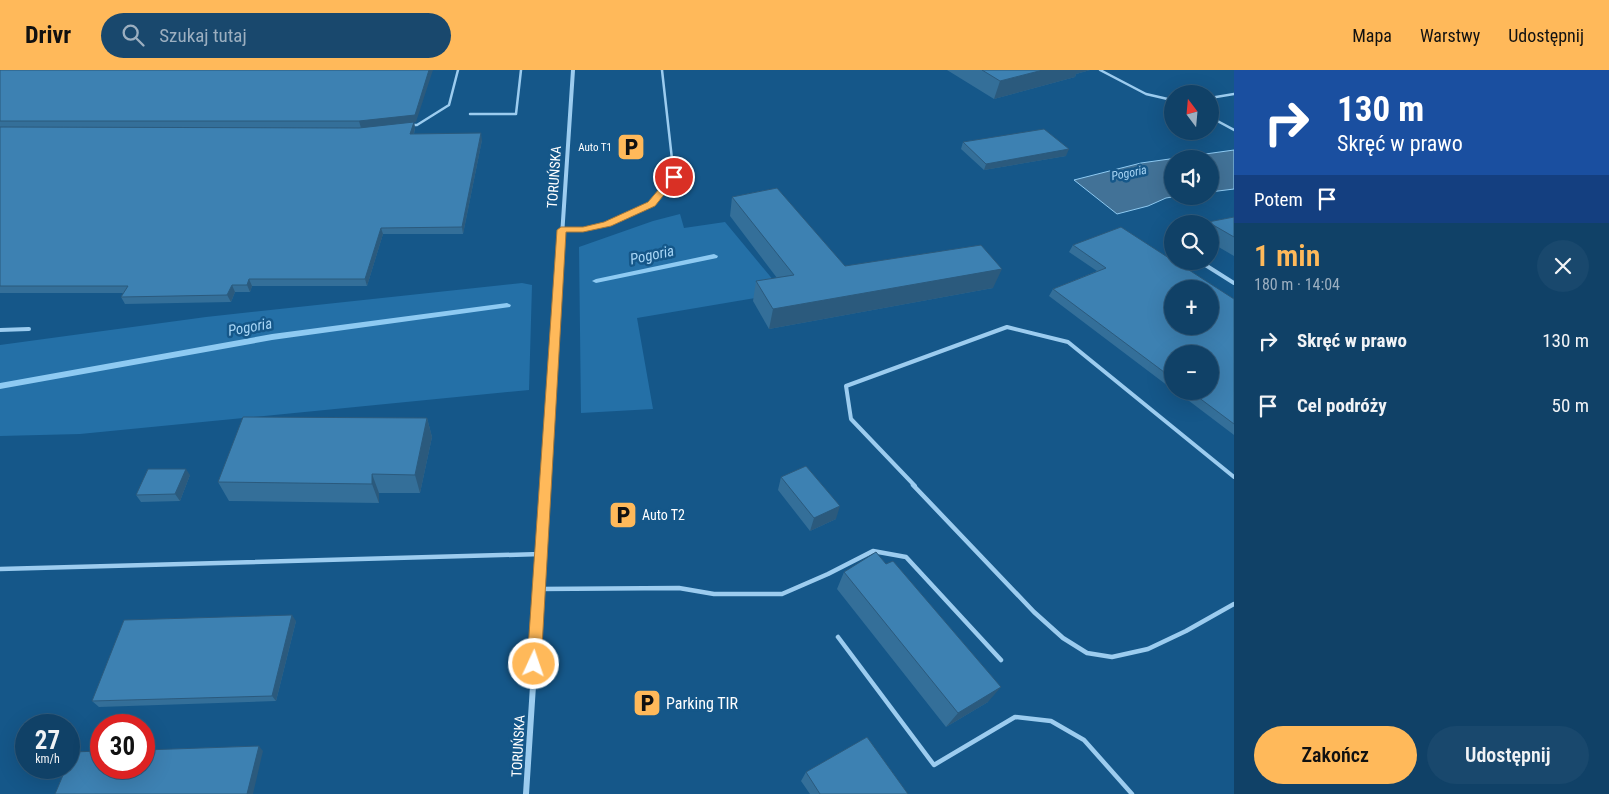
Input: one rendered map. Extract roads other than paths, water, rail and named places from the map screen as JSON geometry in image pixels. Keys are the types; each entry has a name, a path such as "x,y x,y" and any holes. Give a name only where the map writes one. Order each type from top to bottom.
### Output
{"street":[{"name":"TORUŃSKA","path":"526,794 572,70"}],"lane":[{"path":"407,126 417,125 450,105 458,70"},
{"path":"470,114 516,114 521,70"},
{"path":"561,230 583,230 607,224 652,204 674,177 662,70"},
{"path":"1100,70 1146,94 1164,98"},
{"path":"1219,96 1234,94"},
{"path":"1219,122 1234,130"},
{"path":"1213,270 1234,283"},
{"path":"1234,477 1068,342 1007,327 846,386 851,419 1034,612 1063,639 1097,656 1129,656 1158,645 1234,604"},
{"path":"0,330 29,329"},
{"path":"539,589 679,588 714,594 782,594 828,574 873,551 906,557 1001,660"},
{"path":"0,569 541,554"},
{"path":"838,637 934,765 1015,716 1051,721 1084,740 1132,794"}],"water":[{"path":"1234,150 1234,189 1219,191 1219,152"},
{"path":"1164,160 1164,199 1148,206 1117,214 1074,180 1141,163"}],"waterway":[{"name":"Pogoria","path":"596,281 714,256"},
{"name":"Pogoria","path":"0,386 272,337 507,305"}],"place":[{"name":"Auto T1","path":"631,147"},
{"name":"Auto T2","path":"623,515"},
{"name":"Parking TIR","path":"647,703"}]}
